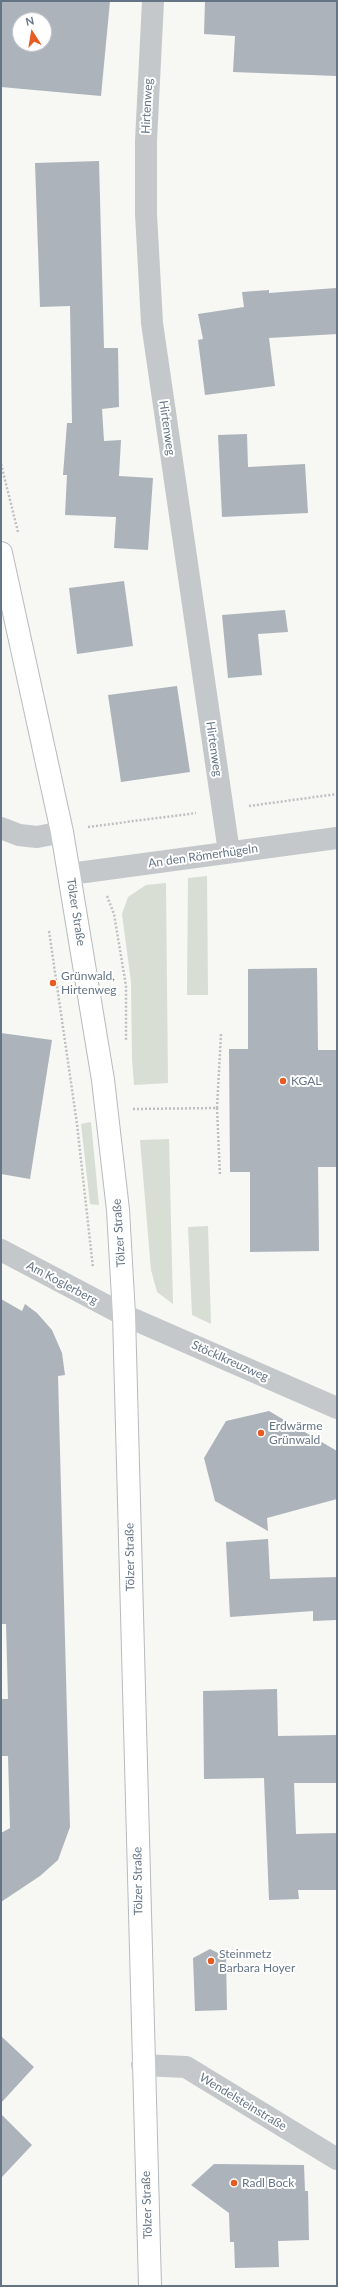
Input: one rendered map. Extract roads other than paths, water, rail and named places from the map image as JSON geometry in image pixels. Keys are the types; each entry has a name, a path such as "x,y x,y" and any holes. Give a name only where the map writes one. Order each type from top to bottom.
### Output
{"main road":[{"name":"Tölzer Straße","path":"1,553 70,874 113,1154 124,1314 142,2065 150,2286"}],"street":[{"name":"Hirtenweg","path":"153,1 146,141 146,214 152,323 229,852"},
{"path":"1,828 19,835 37,837 62,832"},
{"name":"An den Römerhügeln","path":"70,874 337,838"},
{"name":"Am Koglerberg","path":"1,1250 96,1301 124,1314"},
{"name":"Stöcklkreuzweg","path":"124,1314 337,1408"},
{"name":"Wendelsteinstraße","path":"142,2065 186,2067 337,2159"}],"place":[{"name":"Grünwald, Hirtenweg","path":"53,983"},
{"name":"KGAL","path":"283,1081"},
{"name":"Erdwärme Grünwald","path":"261,1433"},
{"name":"Steinmetz Barbara Hoyer","path":"211,1961"},
{"name":"Radl Bock","path":"234,2183"}]}
